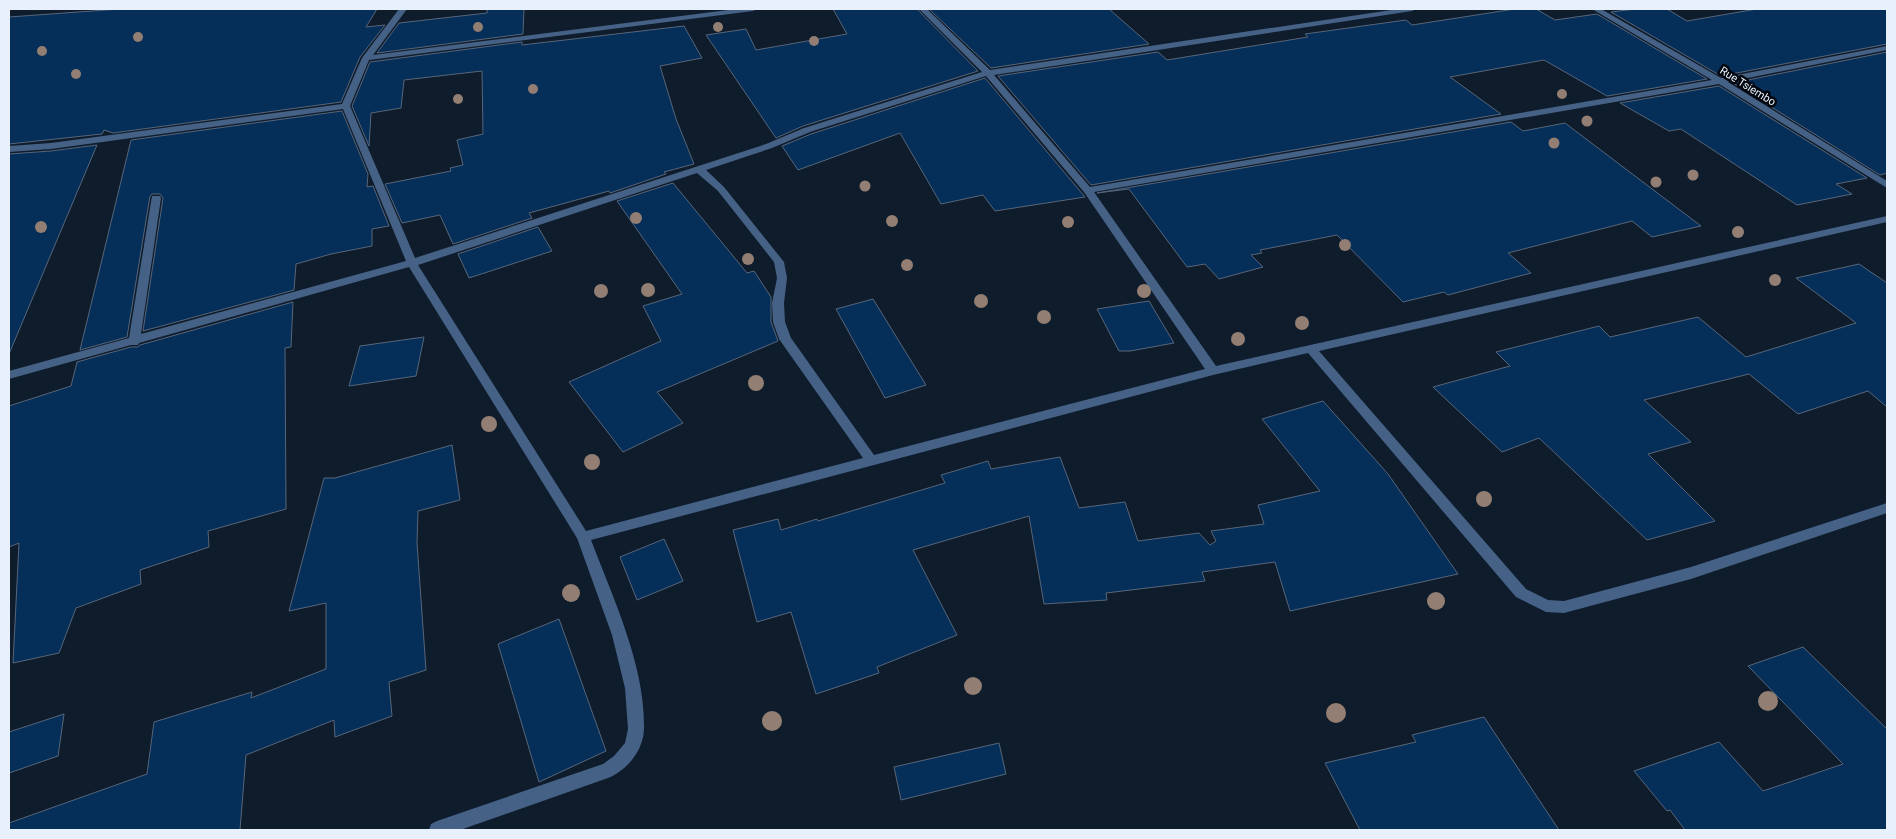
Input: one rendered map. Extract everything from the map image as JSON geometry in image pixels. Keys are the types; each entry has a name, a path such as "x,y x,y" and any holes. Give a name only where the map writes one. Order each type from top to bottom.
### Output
{"street":[{"path":"403,9 366,58 346,106 412,263 583,537 619,635 633,688 636,729 632,746 620,761 608,770 437,830"},
{"path":"366,58 753,9"},
{"path":"923,9 988,73 1088,190 1213,371"},
{"path":"9,375 134,342 412,263 769,146 808,130 988,73 1412,9"},
{"name":"Rue Tsiembo","path":"1596,9 1720,81 1887,185"},
{"path":"1088,190 1720,81 1887,48"},
{"path":"9,149 61,145 346,106"},
{"path":"699,169 721,189 779,262 782,278 778,303 779,322 786,340 872,462"},
{"path":"134,342 156,198"},
{"path":"583,537 1213,371 1887,219"},
{"path":"1311,349 1521,594 1546,606 1564,607 1691,572 1887,508"}],"building":[{"path":"120,9 377,9 366,27 385,25 360,57 341,102 113,133 104,130 102,134 9,144 9,17"},
{"path":"487,9 524,9 523,34 377,53 399,23 487,13"},
{"path":"833,9 917,9 978,71 803,126 776,138 706,35 746,29 756,50 847,34"},
{"path":"929,9 1109,9 1149,44 991,68"},
{"path":"1515,9 1536,9 1555,20 1597,14 1707,79 1607,96 1544,60 1450,77 1501,114 1091,185 998,76 1158,52 1167,60 1308,37 1305,34 1406,20 1412,25"},
{"path":"1636,9 1667,9 1687,21 1757,9 1887,9 1887,44 1721,76 1611,12"},
{"path":"684,26 702,58 660,66 676,119 694,164 664,172 666,174 610,193 609,191 529,213 532,218 453,244 440,215 402,223 385,184 451,171 450,168 463,165 457,140 483,134 482,71 404,80 401,108 371,113 369,146 352,106 370,62 522,42 522,45"},
{"path":"1887,52 1887,173 1880,175 1733,83"},
{"path":"985,78 1085,197 995,211 983,195 941,204 900,133 798,170 782,146 811,134"},
{"path":"1719,86 1867,178 1836,184 1852,194 1797,205 1681,129 1669,131 1620,103"},
{"path":"342,111 368,174 367,187 373,186 389,226 372,229 372,246 331,254 296,264 294,290 143,331 163,198 160,194 152,194 150,196 127,337 80,350 131,140"},
{"path":"1511,122 1523,131 1565,123 1701,226 1652,237 1632,221 1508,253 1531,273 1448,295 1444,292 1403,302 1337,235 1260,250 1262,253 1251,255 1263,267 1219,279 1205,264 1187,267 1129,189 1097,193"},
{"path":"97,145 9,354 9,154"},
{"path":"673,183 747,273 754,271 771,297 771,322 778,341 657,392 683,423 623,452 569,382 661,341 643,306 682,294 617,201"},
{"path":"538,227 552,251 469,278 458,254"},
{"path":"1859,264 1887,283 1887,407 1868,391 1798,414 1749,374 1644,400 1691,442 1648,454 1715,521 1647,540 1539,438 1502,452 1433,387 1510,366 1496,352 1599,326 1610,337 1698,317 1746,357 1856,323 1796,278"},
{"path":"873,299 926,385 885,398 836,309"},
{"path":"1149,301 1174,343 1130,351 1119,351 1097,309"},
{"path":"293,302 291,347 285,348 286,509 208,531 209,547 140,570 141,584 76,608 59,653 13,663 19,543 9,547 9,406 71,386 77,362 131,347 138,347"},
{"path":"424,337 416,376 349,386 360,346"},
{"path":"1323,401 1388,474 1458,574 1290,611 1275,562 1202,572 1205,581 1106,593 1107,600 1044,604 1029,516 913,550 957,635 877,667 879,673 816,694 791,612 757,622 733,530 778,519 781,530 817,519 818,521 945,483 941,475 988,461 991,469 1060,457 1079,508 1125,502 1138,541 1199,533 1210,545 1216,541 1211,531 1264,524 1258,505 1320,491 1262,419"},
{"path":"452,445 460,500 418,511 417,543 426,670 389,682 392,716 335,737 334,720 246,755 240,830 9,830 9,823 147,774 154,722 252,692 251,698 326,669 326,603 289,611 324,478 335,478"},
{"path":"664,539 683,581 637,600 620,557"},
{"path":"559,619 606,751 539,782 498,644"},
{"path":"1803,647 1887,729 1887,830 1685,830 1670,810 1667,811 1634,771 1719,742 1763,791 1843,764 1748,666"},
{"path":"64,714 58,756 9,773 9,732"},
{"path":"1484,717 1559,830 1360,830 1325,763 1416,742 1412,735"},
{"path":"999,743 1006,774 901,800 894,767"}]}
